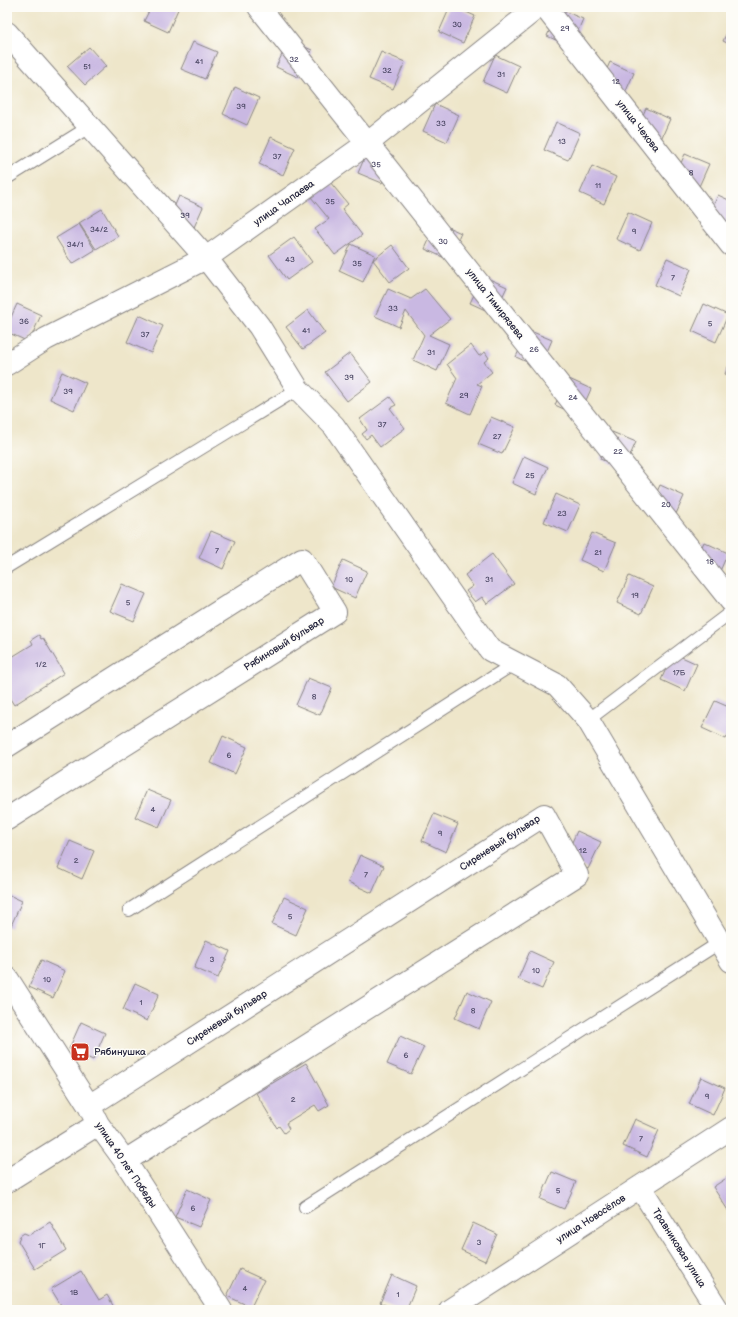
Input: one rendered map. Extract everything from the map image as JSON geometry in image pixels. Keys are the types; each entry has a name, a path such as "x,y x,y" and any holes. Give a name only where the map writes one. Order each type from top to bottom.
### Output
{"street":[{"name":"улица Тимирязева","path":"259,7 731,601"},
{"name":"улица Чапаева","path":"7,364 46,339 206,258 368,143 538,7"},
{"name":"улица Чехова","path":"544,7 731,245"},
{"path":"7,33 206,258 258,326 298,389 334,426 490,650 557,685 588,720 731,961"},
{"name":"Рябиновый бульвар","path":"7,746 302,559 335,612 7,819"},
{"name":"Сиреневый бульвар","path":"93,1115 544,815 577,875 125,1160"},
{"name":"улица 40 лет Победы","path":"7,978 93,1115 125,1160 221,1310"},
{"path":"7,1181 93,1115"},
{"name":"улица Новосёлов","path":"450,1310 731,1128"},
{"name":"Травниковая улица","path":"640,1187 718,1310"}],"lane":[{"path":"7,178 89,127"},
{"path":"7,567 298,389"},
{"path":"588,720 731,612"},
{"path":"129,910 515,663"},
{"path":"305,1207 719,943"}],"building":[{"path":"151,7 179,7 168,32 144,21"},
{"path":"450,7 455,7 475,16 463,43 439,32"},
{"path":"559,9 583,19 571,47 547,36"},
{"path":"731,24 731,45 723,41"},
{"path":"289,40 312,50 300,78 276,67"},
{"path":"193,42 217,52 205,79 181,69"},
{"path":"89,47 106,66 85,85 67,66"},
{"path":"381,52 405,62 393,89 369,79"},
{"path":"495,55 519,66 507,93 483,82"},
{"path":"610,62 634,73 622,100 598,89"},
{"path":"235,87 259,98 247,125 223,114"},
{"path":"435,104 459,115 447,142 423,131"},
{"path":"646,108 670,119 658,146 634,136"},
{"path":"556,122 580,133 568,160 544,150"},
{"path":"271,137 295,148 283,175 259,164"},
{"path":"370,145 394,156 382,183 358,173"},
{"path":"685,154 709,164 697,191 673,181"},
{"path":"592,166 616,177 604,204 580,193"},
{"path":"330,182 348,204 342,209 362,235 335,255 315,229 329,219 311,197"},
{"path":"718,195 731,201 731,231 706,222"},
{"path":"179,196 203,207 191,234 167,224"},
{"path":"102,209 118,236 96,249 79,223"},
{"path":"628,212 652,223 640,250 616,239"},
{"path":"437,222 461,233 449,260 425,249"},
{"path":"79,224 95,250 72,264 56,238"},
{"path":"294,237 312,262 287,280 269,255"},
{"path":"351,244 375,255 363,282 339,271"},
{"path":"392,245 409,268 390,282 373,260"},
{"path":"667,258 691,269 679,296 655,285"},
{"path":"483,276 507,287 494,314 470,303"},
{"path":"388,289 411,299 425,289 450,319 429,335 449,344 437,371 413,360 424,335 406,311 399,327 375,316"},
{"path":"17,304 41,315 29,342 7,332 7,326"},
{"path":"704,304 728,315 716,342 692,331"},
{"path":"308,310 325,333 303,349 286,327"},
{"path":"139,315 163,326 151,353 127,342"},
{"path":"528,330 552,340 540,368 516,357"},
{"path":"471,345 479,356 485,352 489,358 484,362 492,372 477,384 482,386 470,414 446,403 457,378 447,364"},
{"path":"350,353 372,382 347,401 325,372"},
{"path":"731,360 731,376 725,374"},
{"path":"62,372 86,383 74,410 50,399"},
{"path":"567,378 591,389 579,416 555,405"},
{"path":"390,397 396,405 390,408 405,428 380,447 371,435 366,439 362,434 367,430 360,419"},
{"path":"491,417 515,427 502,454 478,444"},
{"path":"612,432 636,442 624,469 600,459"},
{"path":"524,456 548,467 536,494 512,483"},
{"path":"660,485 684,496 672,523 648,512"},
{"path":"556,494 580,505 568,532 544,522"},
{"path":"211,531 235,541 223,569 199,558"},
{"path":"592,533 616,543 604,571 580,560"},
{"path":"704,542 728,553 716,580 692,569"},
{"path":"492,554 514,584 487,604 482,597 475,602 466,591 473,586 465,575"},
{"path":"343,560 367,571 355,598 331,587"},
{"path":"629,576 653,587 641,614 617,603"},
{"path":"122,584 146,594 134,621 110,611"},
{"path":"39,635 41,639 43,638 64,673 14,705 7,694 7,660 33,644 31,640"},
{"path":"673,653 697,664 685,691 661,680"},
{"path":"308,678 332,688 320,715 296,705"},
{"path":"715,701 731,708 731,729 726,739 702,728"},
{"path":"223,736 247,747 235,774 211,763"},
{"path":"147,790 171,800 159,827 135,817"},
{"path":"434,814 458,824 446,852 422,841"},
{"path":"577,831 601,842 588,869 565,858"},
{"path":"70,841 94,851 82,879 58,868"},
{"path":"360,855 384,866 372,893 348,882"},
{"path":"7,894 22,901 10,928 7,926"},
{"path":"284,897 308,908 296,935 272,924"},
{"path":"206,940 230,951 218,978 194,968"},
{"path":"530,951 554,962 542,989 518,979"},
{"path":"41,960 65,971 53,998 29,987"},
{"path":"135,983 159,994 147,1021 123,1010"},
{"path":"467,991 491,1002 479,1029 455,1018"},
{"path":"81,1022 105,1033 93,1060 69,1049"},
{"path":"400,1036 424,1047 411,1074 387,1064"},
{"path":"306,1063 329,1105 319,1111 315,1105 286,1123 289,1129 284,1133 279,1126 277,1128 256,1093"},
{"path":"701,1077 725,1088 713,1115 689,1104"},
{"path":"635,1119 659,1130 647,1157 623,1146"},
{"path":"552,1172 576,1182 564,1209 540,1199"},
{"path":"731,1175 731,1215 713,1187"},
{"path":"187,1189 211,1200 199,1227 175,1217"},
{"path":"50,1222 66,1250 35,1269 18,1241 20,1236 24,1233 29,1235"},
{"path":"473,1223 497,1234 485,1261 461,1250"},
{"path":"240,1269 264,1280 251,1307 227,1296"},
{"path":"81,1271 99,1300 107,1295 115,1309 64,1310 51,1289"},
{"path":"392,1275 416,1286 406,1310 397,1310 380,1303"}],"place":[{"name":"Рябинушка","path":"80,1052"}]}
